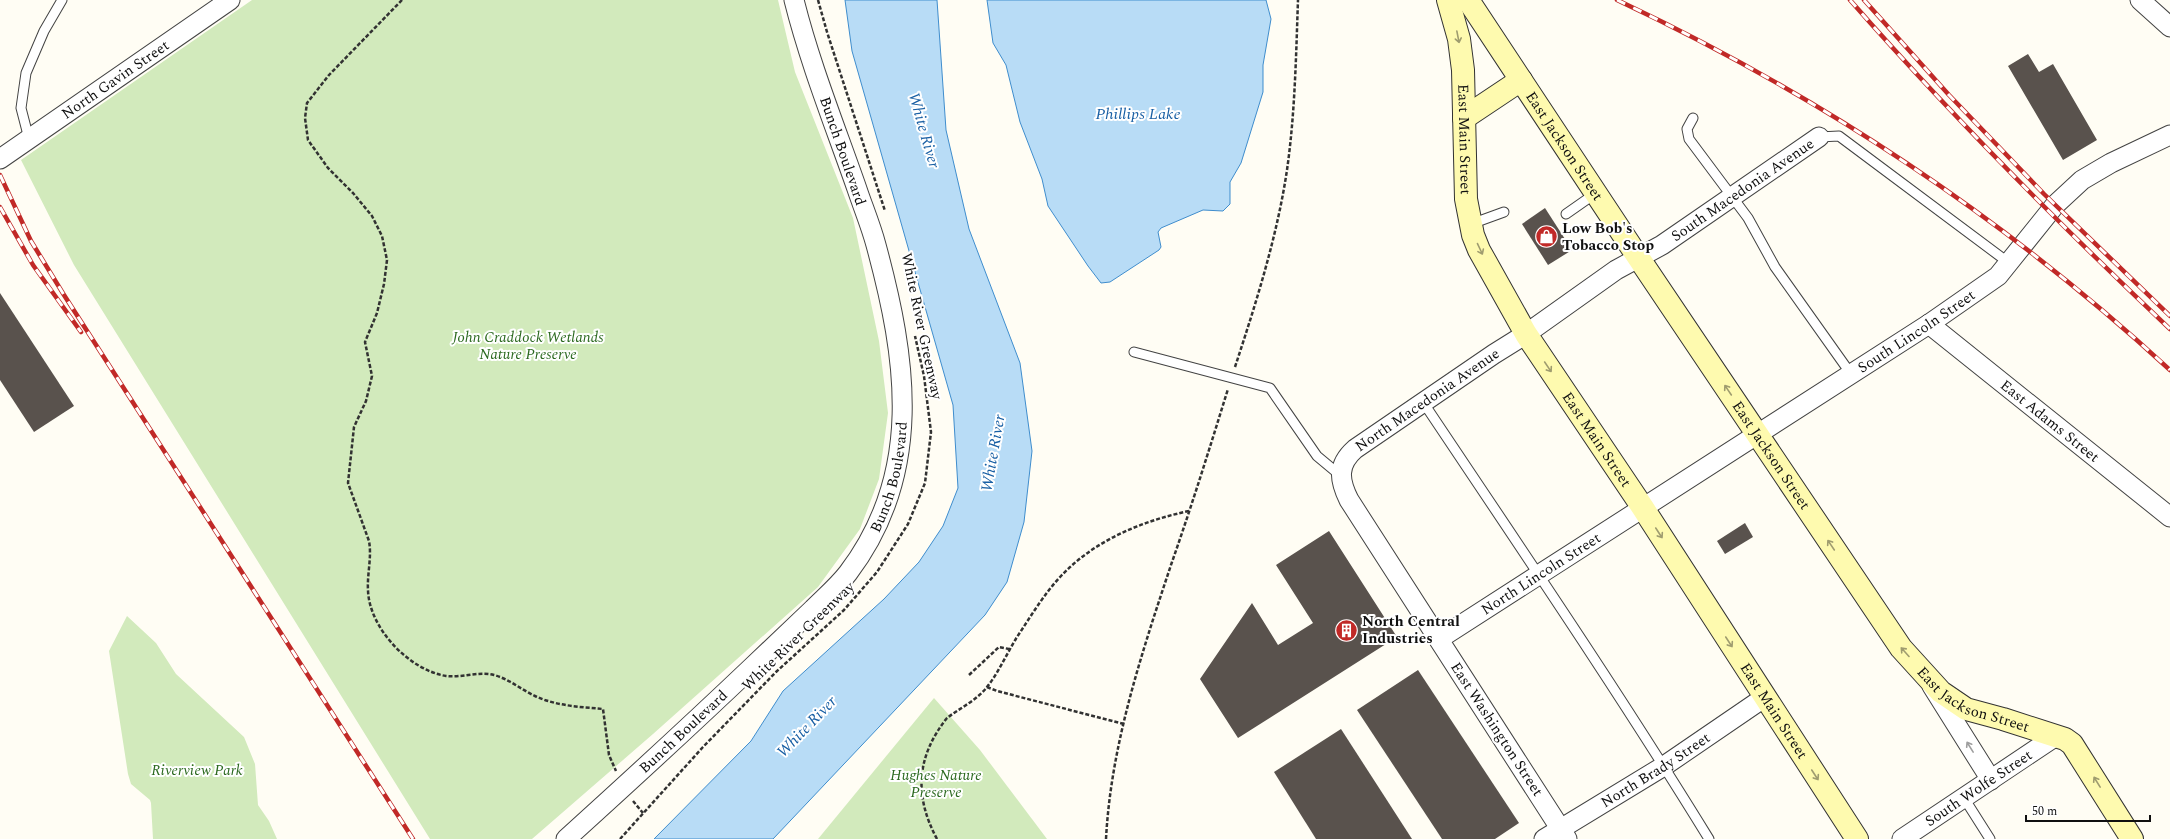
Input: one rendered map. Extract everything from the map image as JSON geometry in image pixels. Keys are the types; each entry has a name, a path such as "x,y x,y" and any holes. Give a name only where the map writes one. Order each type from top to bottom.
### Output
{"main road":[{"name":"East Main Street","path":"1448,0 1459,39 1463,70 1466,199 1471,224 1479,250 1526,334 1642,508 1857,839"},
{"name":"East Jackson Street","path":"1468,0 1638,257 1901,648 1941,692 1966,709 2056,736 2072,744 2132,839"},
{"path":"1464,118 1521,80"}],"street":[{"name":"North Gavin Street","path":"0,159 230,0"},
{"name":"Bunch Boulevard","path":"566,839 624,787 847,575 878,526 887,506 898,466 903,419 902,385 898,349 888,294 876,244 810,55 794,0"},
{"path":"2140,0 2170,27"},
{"name":"South Lincoln Street","path":"1642,508 1930,324 1998,276 2055,205 2082,180 2111,162 2170,135"},
{"name":"South Macedonia Avenue","path":"1526,334 1616,270 1662,245 1819,137"},
{"name":"East Adams Street","path":"1930,324 2170,517"},
{"name":"North Macedonia Avenue","path":"1341,476 1344,460 1349,454 1423,402 1526,334"},
{"name":"East Washington Street","path":"1341,476 1343,488 1349,500 1564,834"},
{"name":"North Lincoln Street","path":"1439,639 1642,508"},
{"path":"1923,672 1991,780"},
{"name":"North Brady Street","path":"1544,839 1564,834 1765,697"},
{"name":"South Wolfe Street","path":"1902,839 2056,736"}],"lane":[{"path":"30,139 21,108 26,73 44,30 62,0"},
{"path":"1693,118 1687,129 1689,139 1748,218 1775,268 1851,374"},
{"path":"1819,137 1839,136 2009,263"},
{"path":"1566,214 1596,193"},
{"path":"1471,224 1504,212"},
{"path":"1134,352 1270,388 1317,456 1341,476"},
{"path":"1423,402 1539,574 1664,766 1709,839"},
{"path":"1964,798 1990,839"}],"path":[{"path":"402,0 329,75 307,103 305,118 308,140 328,168 353,193 372,216 382,236 387,260 384,284 377,313 365,342 372,376 366,401 354,426 348,483 370,546 368,591 372,609 389,642 403,656 433,672 446,676 495,676 536,697 562,704 603,709 609,755 629,798 644,813"},
{"path":"818,0 886,216"},
{"path":"1106,839 1114,773 1141,655 1190,511 1266,266 1287,170 1293,107 1298,0"},
{"name":"White River Greenway","path":"620,839 703,746 776,672 844,610 877,572 908,524 925,483 931,432 924,376 914,330"},
{"path":"937,839 928,822 923,807 921,784 925,758 930,744 947,718 987,687 1009,649 1050,589 1080,558 1100,545 1140,525 1162,517 1190,511"},
{"path":"969,675 1000,647 1009,649"},
{"path":"987,687 997,691 1124,724"}],"green space":[{"name":"John Craddock Wetlands Nature Preserve","path":"252,0 778,0 795,72 853,218 879,341 888,413 879,479 860,529 818,587 653,734 532,839 430,839 74,265 21,160"},
{"name":"Riverview Park","path":"127,616 156,643 176,674 244,737 255,764 258,805 269,821 277,839 153,839 150,800 131,784 128,774 109,651"},
{"name":"Hughes Nature Preserve","path":"934,698 980,750 1047,839 818,839"}],"water":[{"name":"White River","path":"845,0 937,0 946,130 969,229 1020,363 1032,451 1024,522 1007,582 985,615 773,839 654,839 751,741 783,691 884,599 919,562 943,526 958,488 953,405 852,51"},
{"name":"Phillips Lake","path":"987,0 1266,0 1271,19 1263,65 1263,92 1241,163 1230,182 1230,204 1223,211 1203,210 1161,228 1158,232 1161,247 1159,250 1110,282 1101,283 1048,206 1042,179 1020,122 1006,65 993,43"}],"building":[{"path":"2028,54 2039,72 2053,64 2097,140 2063,160 2008,66"},
{"name":"Low Bob's Tobacco Stop","path":"1545,208 1572,250 1548,265 1522,224"},
{"path":"0,293 74,406 34,432 0,380"},
{"path":"1745,523 1753,537 1725,554 1717,541"},
{"name":"North Central Industries","path":"1329,531 1397,637 1238,738 1200,679 1252,603 1278,645 1313,623 1276,565"},
{"name":"North Central Industries","path":"1418,670 1519,823 1495,839 1442,839 1357,710"},
{"path":"1341,729 1412,839 1316,839 1274,772"}],"railway":[{"path":"1617,0 1692,37 1766,77 1838,119 1908,164 2043,262 2170,370"},
{"path":"1850,0 1966,127 2087,249 2170,329"},
{"path":"1864,0 1949,95 2044,194 2170,316"},
{"path":"0,175 31,241 64,295 413,839"},
{"path":"0,207 33,265 81,332"}],"place":[{"name":"Low Bob's Tobacco Stop","path":"1547,237"},
{"name":"North Central Industries","path":"1347,630"}]}
